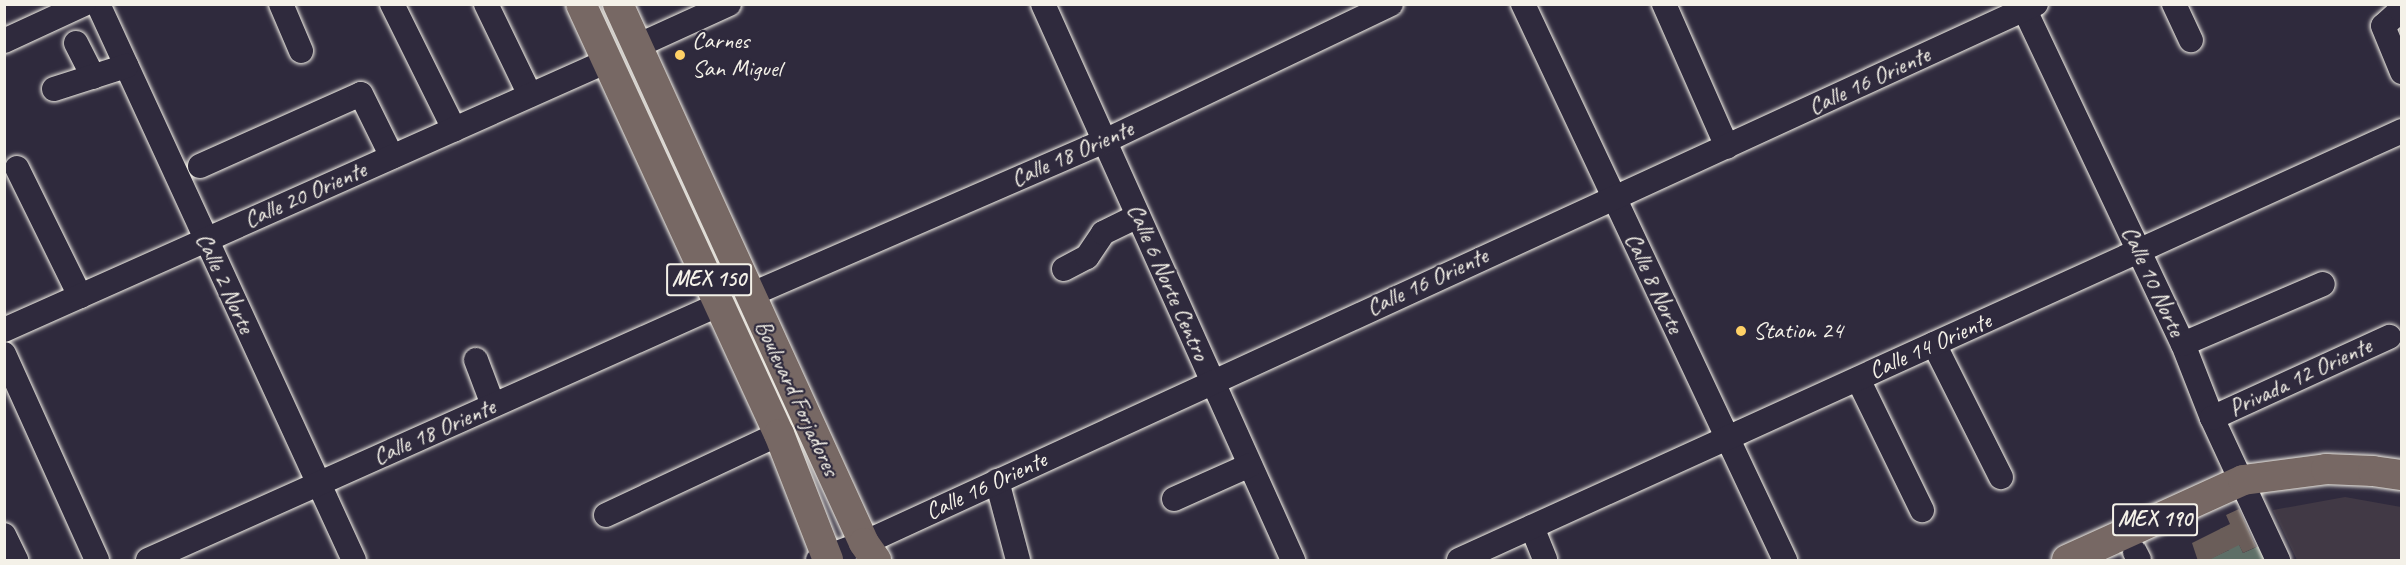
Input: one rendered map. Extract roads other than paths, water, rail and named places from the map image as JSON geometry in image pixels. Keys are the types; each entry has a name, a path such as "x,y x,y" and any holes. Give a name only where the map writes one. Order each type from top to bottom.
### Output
{"main road":[{"name":"Boulevard Forjadores","path":"580,4 779,434 824,559"},
{"name":"Boulevard Forjadores","path":"618,4 870,552"},
{"name":"MEX 190","path":"2067,561 2246,490 2326,469 2402,475"},
{"name":"MEX 190","path":"2130,558 2246,490 2329,488 2402,494"}],"street":[{"path":"4,41 84,4"},
{"name":"Calle 2 Norte","path":"98,4 204,240 354,561"},
{"path":"280,4 301,51"},
{"path":"392,4 454,129"},
{"path":"486,4 530,96"},
{"path":"637,46 729,4"},
{"name":"Calle 6 Norte Centro","path":"1043,4 1293,561"},
{"name":"Calle 18 Oriente","path":"750,295 1105,141 1391,4"},
{"name":"Calle 8 Norte","path":"1523,4 1785,561"},
{"path":"1664,4 1727,147"},
{"path":"2174,4 2191,40"},
{"name":"Calle 16 Oriente","path":"824,559 870,552 997,481 1727,147 2027,6"},
{"name":"Calle 10 Norte","path":"2027,6 2183,344 2212,418 2278,561"},
{"path":"2402,9 2384,24 2383,30 2402,72"},
{"path":"54,89 85,61 122,58"},
{"name":"Calle 20 Oriente","path":"4,330 605,62"},
{"path":"200,166 361,94 386,159"},
{"name":"Calle 14 Oriente","path":"1459,561 2402,131"},
{"path":"17,168 80,296"},
{"path":"1064,269 1088,257 1103,233 1138,216"},
{"path":"2183,344 2323,284"},
{"name":"Calle 18 Oriente","path":"148,561 720,304"},
{"name":"Privada 12 Oriente","path":"2212,418 2389,337"},
{"path":"1934,344 2001,477"},
{"path":"4,354 97,561"},
{"path":"476,360 493,405"},
{"path":"1858,378 1922,510"},
{"path":"606,515 779,434"},
{"path":"1174,499 1250,465"},
{"path":"997,481 1018,561"},
{"path":"1532,527 1545,561"},
{"path":"4,535 16,561"}],"place":[{"name":"Carnes San Miguel","path":"680,55"},
{"name":"Station 24","path":"1741,331"}]}
